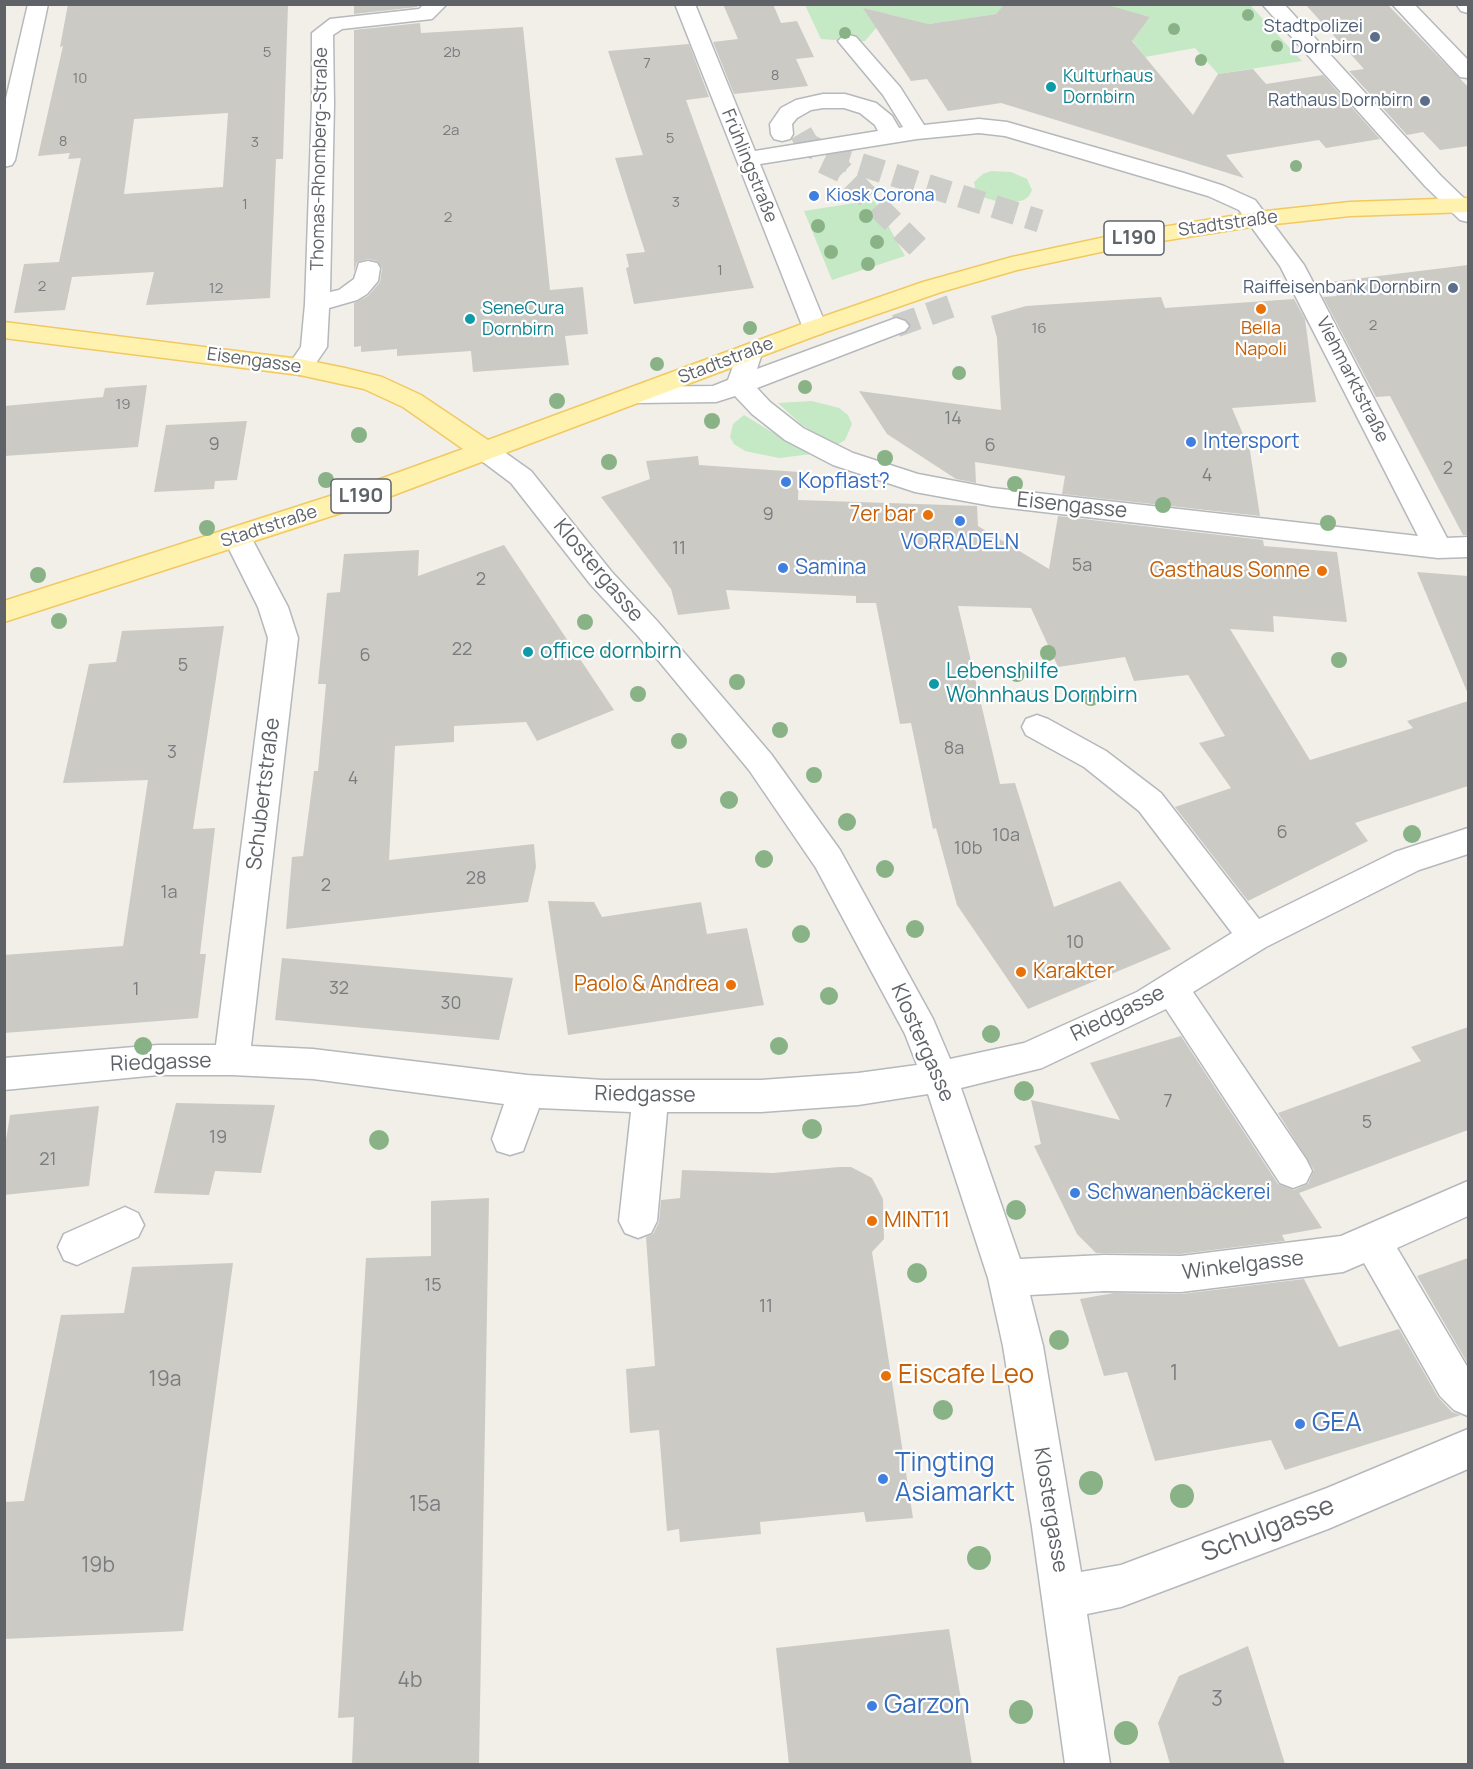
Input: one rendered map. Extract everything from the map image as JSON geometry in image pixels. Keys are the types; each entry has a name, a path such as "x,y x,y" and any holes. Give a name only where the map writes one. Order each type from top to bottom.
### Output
{"main road":[{"name":"Stadtstraße","path":"4,612 368,494 814,328 932,287 1012,264 1124,240 1257,219 1350,209 1465,209"},
{"name":"Eisengasse","path":"4,330 300,367 373,383 412,401 484,450"}],"street":[{"path":"4,160 38,4"},
{"name":"Thomas-Rhomberg-Straße","path":"300,367 314,347 317,304 323,104 322,33 337,23 425,15 437,4"},
{"name":"Frühlingstraße","path":"685,4 814,328"},
{"path":"1272,4 1465,209"},
{"path":"1402,4 1468,72"},
{"path":"849,41 892,92 917,132"},
{"path":"792,133 810,117 825,112 842,112 854,116 883,138"},
{"name":"Viehmarktstraße","path":"747,159 917,132 979,126 1007,129 1216,191 1247,205 1292,265 1438,548"},
{"path":"317,304 348,295 358,289 366,281 368,268"},
{"path":"637,395 716,394 896,326"},
{"path":"739,385 749,353"},
{"name":"Eisengasse","path":"739,385 761,408 794,434 843,459 915,483 992,497 1438,548 1468,547"},
{"name":"Klostergasse","path":"484,450 521,477 601,578 648,629 760,762 828,859 921,1030 940,1077 1006,1278 1023,1346 1088,1764"},
{"name":"Schubertstraße","path":"232,1060 283,638 273,607 237,537"},
{"path":"1037,728 1095,759 1150,802 1254,937"},
{"name":"Riedgasse","path":"4,1074 158,1060 232,1060 312,1064 527,1091 651,1096 761,1096 858,1089 940,1077 1029,1057 1149,1002 1254,937 1407,861 1468,841"},
{"path":"1171,988 1293,1171"},
{"path":"510,1138 527,1091"},
{"path":"638,1221 651,1096"},
{"name":"Winkelgasse","path":"1006,1278 1104,1273 1181,1274 1343,1254 1468,1198"},
{"path":"77,1247 124,1225"},
{"path":"1372,1242 1454,1382 1468,1396"},
{"name":"Schulgasse","path":"1063,1597 1121,1586 1328,1508 1468,1449"}],"green space":[{"path":"805,5 1005,5 996,14 929,24 888,14 865,41 849,41 821,39"},
{"path":"1104,5 1250,5 1302,61 1218,74 1195,48 1145,57 1132,40 1150,17"},
{"path":"991,171 1011,172 1027,179 1032,190 1029,196 1024,200 1006,204 982,197 976,192 974,182 983,174"},
{"path":"874,200 905,256 832,280 804,211"},
{"path":"812,401 839,408 848,415 852,424 845,440 835,446 802,425 778,403"},
{"path":"744,415 812,454 779,458 745,451 734,444 730,437 733,424"}],"building":[{"path":"68,4 288,4 283,159 276,159 270,298 146,305 154,272 72,277 65,310 14,313 24,264 59,262 81,158 68,159 70,153 38,156 63,46 60,47","holes":["228,113 223,187 124,194 134,119"]},
{"path":"354,4 417,4 417,7 354,14"},
{"path":"723,4 773,4 781,23 797,21 814,57 796,59 808,86 734,94 713,42 738,39"},
{"name":"Kulturhaus Dornbirn","path":"1005,4 1104,4 1150,17 1132,41 1193,115 1218,74 1253,69 1266,84 1323,75 1380,139 1326,148 1319,140 1226,155 1244,178 1001,103 948,111 927,79 911,81 863,8 929,24 996,14"},
{"path":"1305,4 1387,4 1468,87 1468,146 1440,150 1423,132 1407,135 1349,71 1364,69"},
{"path":"420,23 421,33 523,27 550,290 583,287 588,334 565,336 569,365 473,372 471,351 397,356 397,349 361,352 361,346 354,347 354,303 368,296 380,282 382,268 377,261 368,259 357,262 354,272 354,30"},
{"path":"689,44 709,97 686,100 754,288 634,304 626,268 629,267 626,254 645,252 615,158 643,155 608,51"},
{"path":"1468,265 1468,535 1463,535 1390,396 1376,397 1323,297 1337,296 1330,282"},
{"path":"1161,297 1165,308 1294,299 1305,319 1316,402 1232,408 1250,451 1260,516 1062,494 1065,476 975,462 976,483 956,479 887,434 859,391 1001,410 997,338 991,316 1026,306"},
{"path":"147,385 138,447 4,456 4,406 103,397 105,388"},
{"path":"247,421 237,480 215,481 214,489 154,492 166,425"},
{"path":"698,456 699,465 799,472 798,500 977,506 978,526 1049,569 1058,516 1263,540 1264,546 1337,552 1347,622 1273,616 1274,632 1230,629 1310,760 1413,728 1407,721 1468,701 1468,786 1355,823 1368,841 1248,901 1175,807 1231,788 1199,743 1225,736 1188,675 1134,681 1125,657 1058,667 1031,608 958,606 1000,784 1015,783 1054,907 1120,881 1171,949 1028,1009 957,905 936,828 933,829 911,723 900,724 876,603 856,603 856,596 726,590 730,609 678,615 671,589 601,497 650,479 646,461"},
{"path":"504,545 614,710 537,741 526,722 454,726 454,742 395,746 389,860 534,844 536,867 528,902 286,929 292,857 303,856 314,771 318,771 326,684 318,684 327,593 340,592 344,554 419,550 418,576"},
{"path":"1417,572 1468,576 1468,694"},
{"path":"224,626 193,829 215,828 200,954 206,954 198,1018 4,1033 4,955 123,946 148,780 63,783 89,664 116,662 122,631"},
{"path":"548,901 594,902 602,917 701,902 707,934 747,928 764,1005 568,1035"},
{"path":"282,958 513,978 499,1040 275,1020"},
{"path":"1468,1027 1468,1130 1299,1193 1322,1228 1282,1235 1285,1241 1181,1254 1096,1253 1077,1234 1034,1146 1041,1144 1031,1100 1120,1120 1090,1063 1181,1036 1278,1184 1294,1190 1308,1184 1314,1170 1278,1113 1421,1061 1411,1047"},
{"path":"176,1103 275,1105 261,1173 215,1171 209,1195 154,1193"},
{"path":"99,1106 89,1186 4,1195 4,1152 10,1115"},
{"path":"851,1167 872,1178 883,1199 884,1239 872,1252 913,1518 866,1522 864,1512 760,1522 761,1534 680,1542 679,1529 667,1531 659,1430 630,1433 626,1369 655,1366 646,1237 653,1234 659,1222 661,1200 680,1198 682,1170 773,1173"},
{"path":"489,1198 479,1764 352,1764 354,1717 338,1718 366,1258 431,1256 431,1201"},
{"path":"1468,1258 1468,1364 1417,1276"},
{"path":"233,1263 183,1631 4,1639 4,1502 24,1501 61,1315 124,1313 132,1267"},
{"path":"1304,1279 1339,1347 1399,1329 1438,1397 1452,1412 1461,1415 1285,1470 1271,1440 1155,1461 1127,1372 1104,1376 1080,1299 1114,1293 1181,1294"},
{"name":"Garzon","path":"949,1629 972,1764 789,1764 776,1648"},
{"path":"1248,1646 1285,1764 1170,1764 1158,1723 1179,1676"}],"tunnel":[{"path":"801,133 808,145 827,154 1040,221"},
{"path":"823,162 842,171 922,251"},
{"path":"896,326 960,303"}],"place":[{"name":"Stadtpolizei Dornbirn","path":"1375,37"},
{"name":"Kulturhaus Dornbirn","path":"1051,87"},
{"name":"Rathaus Dornbirn","path":"1425,101"},
{"name":"Kiosk Corona","path":"814,196"},
{"name":"Raiffeisenbank Dornbirn","path":"1453,288"},
{"name":"Bella Napoli","path":"1261,309"},
{"name":"SeneCura Dornbirn","path":"470,319"},
{"name":"Intersport","path":"1191,442"},
{"name":"Kopflast?","path":"786,482"},
{"name":"7er bar","path":"928,515"},
{"name":"VORRADELN","path":"960,521"},
{"name":"Samina","path":"783,568"},
{"name":"Gasthaus Sonne","path":"1322,571"},
{"name":"office dornbirn","path":"528,652"},
{"name":"Lebenshilfe Wohnhaus Dornbirn","path":"934,684"},
{"name":"Karakter","path":"1021,972"},
{"name":"Paolo & Andrea","path":"731,985"},
{"name":"Schwanenbäckerei","path":"1075,1193"},
{"name":"MINT11","path":"872,1221"},
{"name":"Eiscafe Leo","path":"886,1376"},
{"name":"GEA","path":"1300,1424"},
{"name":"Tingting Asiamarkt","path":"883,1479"},
{"name":"Garzon","path":"872,1706"}]}
